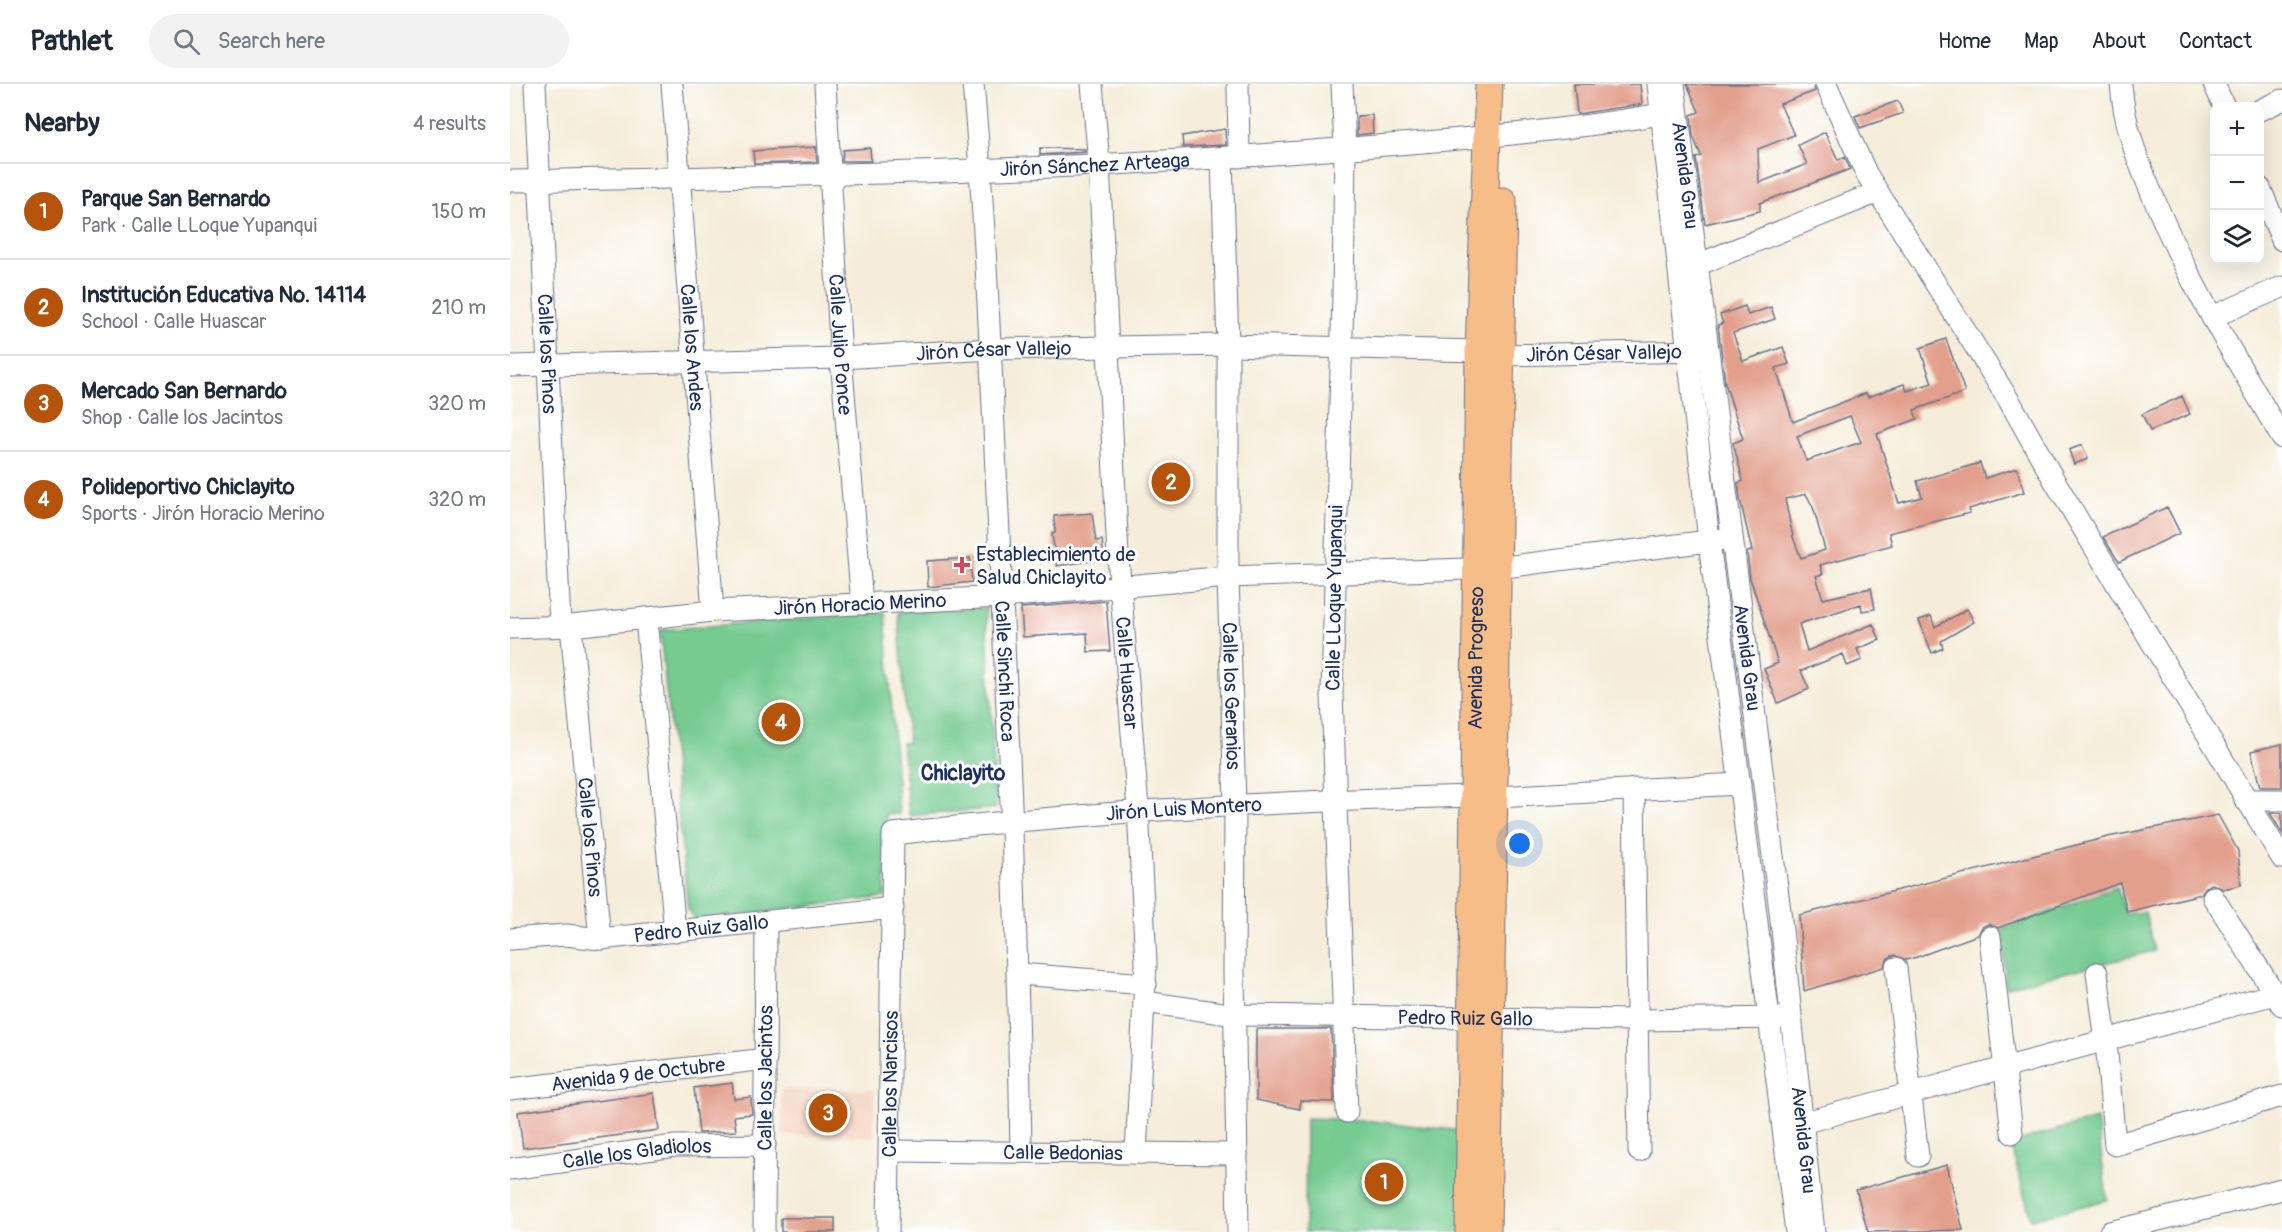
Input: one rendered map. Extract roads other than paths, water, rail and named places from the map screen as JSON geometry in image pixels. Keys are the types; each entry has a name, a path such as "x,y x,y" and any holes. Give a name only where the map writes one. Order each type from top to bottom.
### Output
{"main road":[{"name":"Avenida Progreso","path":"1489,84 1496,136"},
{"name":"Avenida Progreso","path":"1487,1232 1482,1017 1490,353 1496,136 1505,84"},
{"name":"Avenida Progreso","path":"1468,1232 1482,1017"}],"street":[{"name":"Calle los Pinos","path":"535,84 549,363 566,625 600,939"},
{"name":"Calle los Andes","path":"672,84 713,611"},
{"name":"Calle Julio Ponce","path":"825,84 841,358 862,604"},
{"name":"Calle Sinchi Roca","path":"973,84 981,168 991,350 1013,820 1019,974 1021,1152"},
{"name":"Calle Huascar","path":"1092,84 1100,164 1121,586 1138,809 1145,993 1136,1153"},
{"name":"Calle los Geranios","path":"1238,84 1230,158 1228,345 1228,577 1236,804 1238,1232"},
{"name":"Calle LLoque Yupanqui","path":"1342,84 1345,149 1332,694 1346,1017 1347,1112"},
{"name":"Avenida Grau","path":"1658,84 1668,113 1697,265 1698,351 1709,541 1740,784 1779,1018 1802,1123 1814,1232"},
{"name":"Avenida Grau","path":"1674,84 1668,113 1698,351 1732,538 1780,911 1779,1018 1796,1232"},
{"path":"1826,84 1866,172 2010,402 2054,480 2282,858"},
{"path":"2121,84 2124,116 2140,166 2175,250 2212,317 2274,408 2282,438"},
{"path":"2214,84 2222,102"},
{"path":"2264,108 2282,100"},
{"name":"Jirón Sánchez Arteaga","path":"510,181 830,174 1230,158 1496,136 1668,113"},
{"path":"1697,265 1878,192"},
{"path":"2268,192 2282,240"},
{"path":"2212,317 2282,287"},
{"name":"Jirón César Vallejo","path":"510,366 549,363 841,358 991,350 1228,345 1341,346 1490,353 1698,351"},
{"name":"Jirón Horacio Merino","path":"510,628 713,611 1002,597 1228,577 1487,568 1732,538"},
{"path":"646,618 675,932"},
{"name":"Jirón Luis Montero","path":"893,908 893,834 1138,809 1740,784"},
{"path":"1634,789 1635,1020 1639,1151"},
{"path":"2245,800 2282,800"},
{"path":"1802,1123 2005,1067 2278,999 2213,897"},
{"name":"Pedro Ruiz Gallo","path":"510,939 566,935 600,939 893,908"},
{"name":"Calle los Narcisos","path":"888,1232 893,908"},
{"name":"Calle los Jacintos","path":"764,1232 766,922"},
{"path":"1990,937 2012,1133"},
{"path":"1896,968 1918,1156"},
{"path":"2097,973 2115,1145 2282,1096"},
{"name":"Pedro Ruiz Gallo","path":"1019,974 1145,993 1236,1015 1635,1020 1779,1018"},
{"name":"Avenida 9 de Octubre","path":"510,1089 766,1059"},
{"name":"Calle los Gladiolos","path":"510,1170 675,1146 765,1145"},
{"name":"Calle Bedonias","path":"891,1151 1237,1154"},
{"path":"2110,1232 2282,1189"}],"place":[{"name":"Institución Educativa No. 14114","path":"1171,482"},
{"name":"Establecimiento de Salud Chiclayito","path":"962,565"},
{"name":"Polideportivo Chiclayito","path":"781,722"},
{"name":"Mercado San Bernardo","path":"828,1113"},
{"name":"Parque San Bernardo","path":"1384,1182"}],"district":[{"name":"Chiclayito","path":"963,773"}]}
